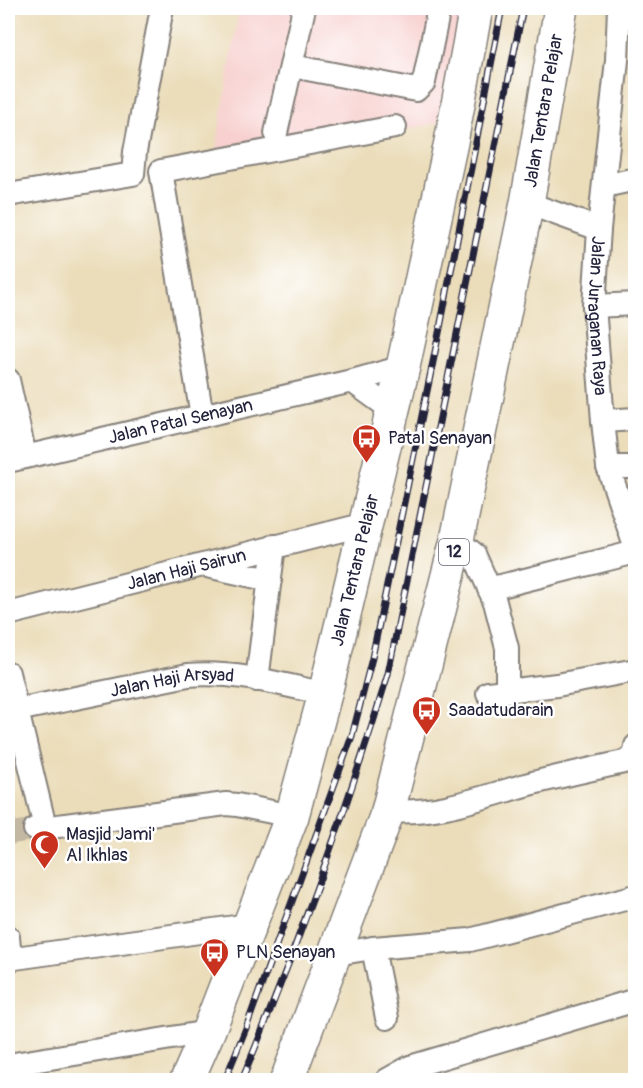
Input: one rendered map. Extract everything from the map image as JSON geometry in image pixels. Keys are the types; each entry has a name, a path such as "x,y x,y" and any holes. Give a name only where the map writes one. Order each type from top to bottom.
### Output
{"highway":[{"name":"Jalan Tentara Pelajar","path":"187,1080 292,816 325,694 402,367 476,8"},
{"name":"Jalan Tentara Pelajar","path":"288,1080 388,811 457,540 527,203 561,8"}],"street":[{"path":"8,195 133,174 135,152 162,8"},
{"path":"276,133 304,8"},
{"path":"292,66 417,90 424,82 439,8"},
{"name":"Jalan Juraganan Raya","path":"619,8 626,60 604,186 594,306 609,467 636,551"},
{"path":"424,82 460,89"},
{"path":"202,416 161,171 395,127"},
{"path":"604,186 636,179"},
{"path":"527,203 599,229"},
{"path":"594,306 636,304"},
{"name":"Jalan Patal Senayan","path":"16,458 352,381 402,367"},
{"path":"8,380 16,458"},
{"path":"352,381 392,410"},
{"path":"603,421 636,419"},
{"path":"609,467 636,467"},
{"name":"Jalan Haji Sairun","path":"8,614 366,524"},
{"path":"457,540 474,554 495,602 507,648 498,692 557,685 636,670"},
{"path":"256,680 274,546"},
{"path":"489,589 636,551"},
{"path":"202,565 270,580"},
{"path":"8,673 40,828 226,804 292,816"},
{"name":"Jalan Haji Arsyad","path":"16,710 188,675 226,674 325,694"},
{"path":"388,811 441,809 528,784 624,762 634,757 636,746"},
{"path":"335,954 374,948 470,940 636,896"},
{"path":"8,952 249,925"},
{"path":"374,948 387,1018"},
{"path":"387,1080 410,1067 636,1000"},
{"path":"8,1065 208,1032"}],"shaded area":[{"path":"239,8 462,8 438,123 213,169"}],"tunnel":[{"path":"8,834 35,829"}],"railway":[{"path":"225,1080 352,736 372,658 440,328 502,8"},
{"path":"242,1080 320,879 388,674 523,8"}],"place":[{"name":"Patal Senayan","path":"367,464"},
{"name":"Saadatudarain","path":"427,736"},
{"name":"Masjid Jami' Al Ikhlas","path":"45,870"},
{"name":"PLN Senayan","path":"215,978"}]}
